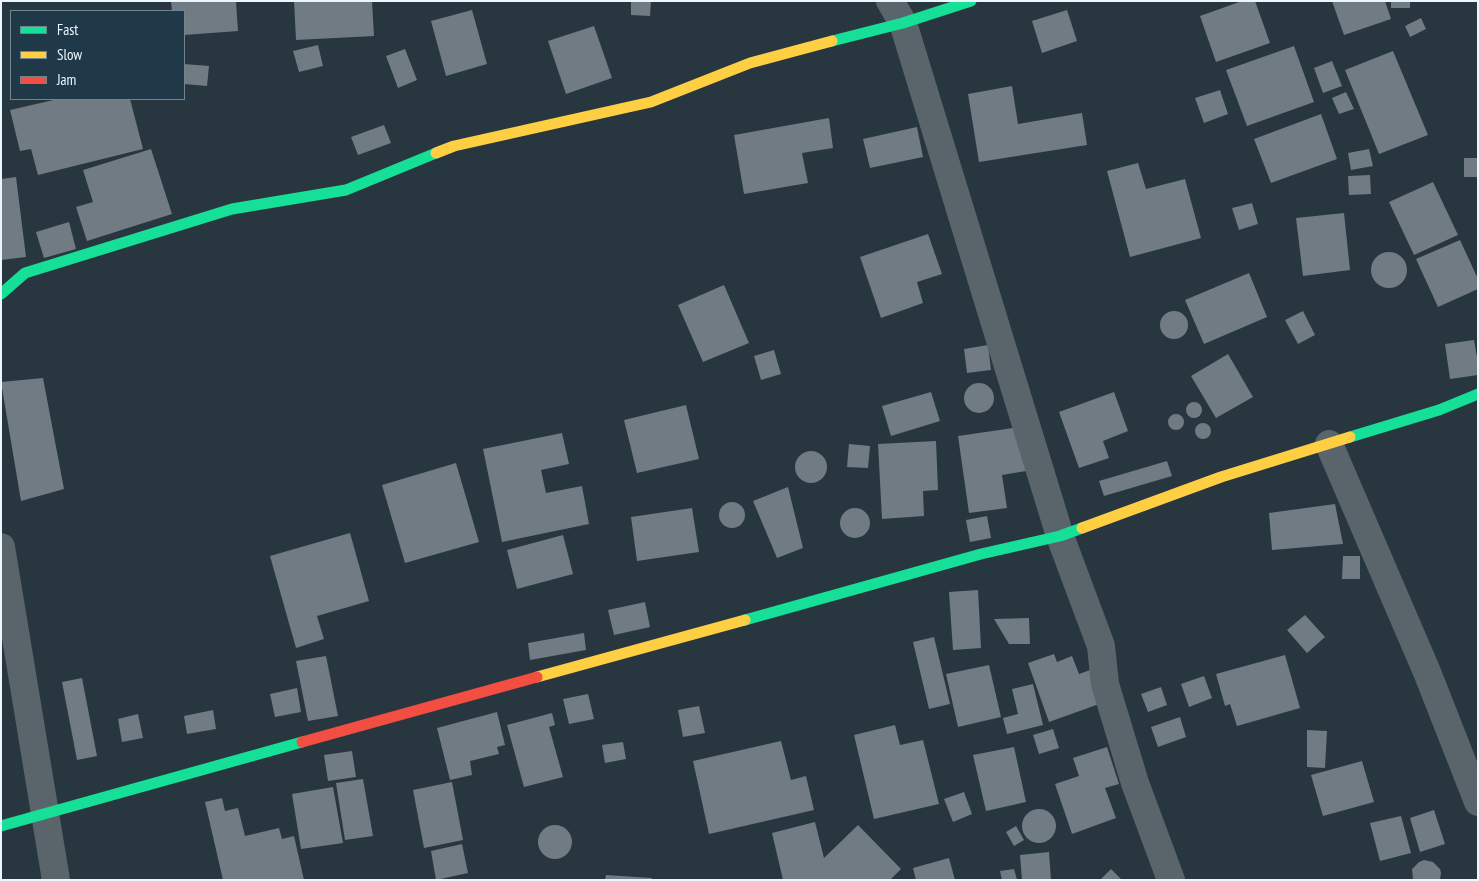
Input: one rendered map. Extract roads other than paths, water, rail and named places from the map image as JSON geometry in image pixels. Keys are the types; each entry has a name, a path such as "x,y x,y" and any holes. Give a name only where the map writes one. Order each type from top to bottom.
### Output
{"street":[{"path":"1,294 26,273 232,209 346,190 454,146 651,102 750,63 897,12 971,1"},
{"path":"897,12 1060,536 1100,646 1105,684 1132,774 1171,880"},
{"path":"1,826 972,557 1060,536 1221,477 1439,410 1478,394"},
{"path":"1329,444 1427,672 1478,802"},
{"path":"1,547 56,880"}]}
